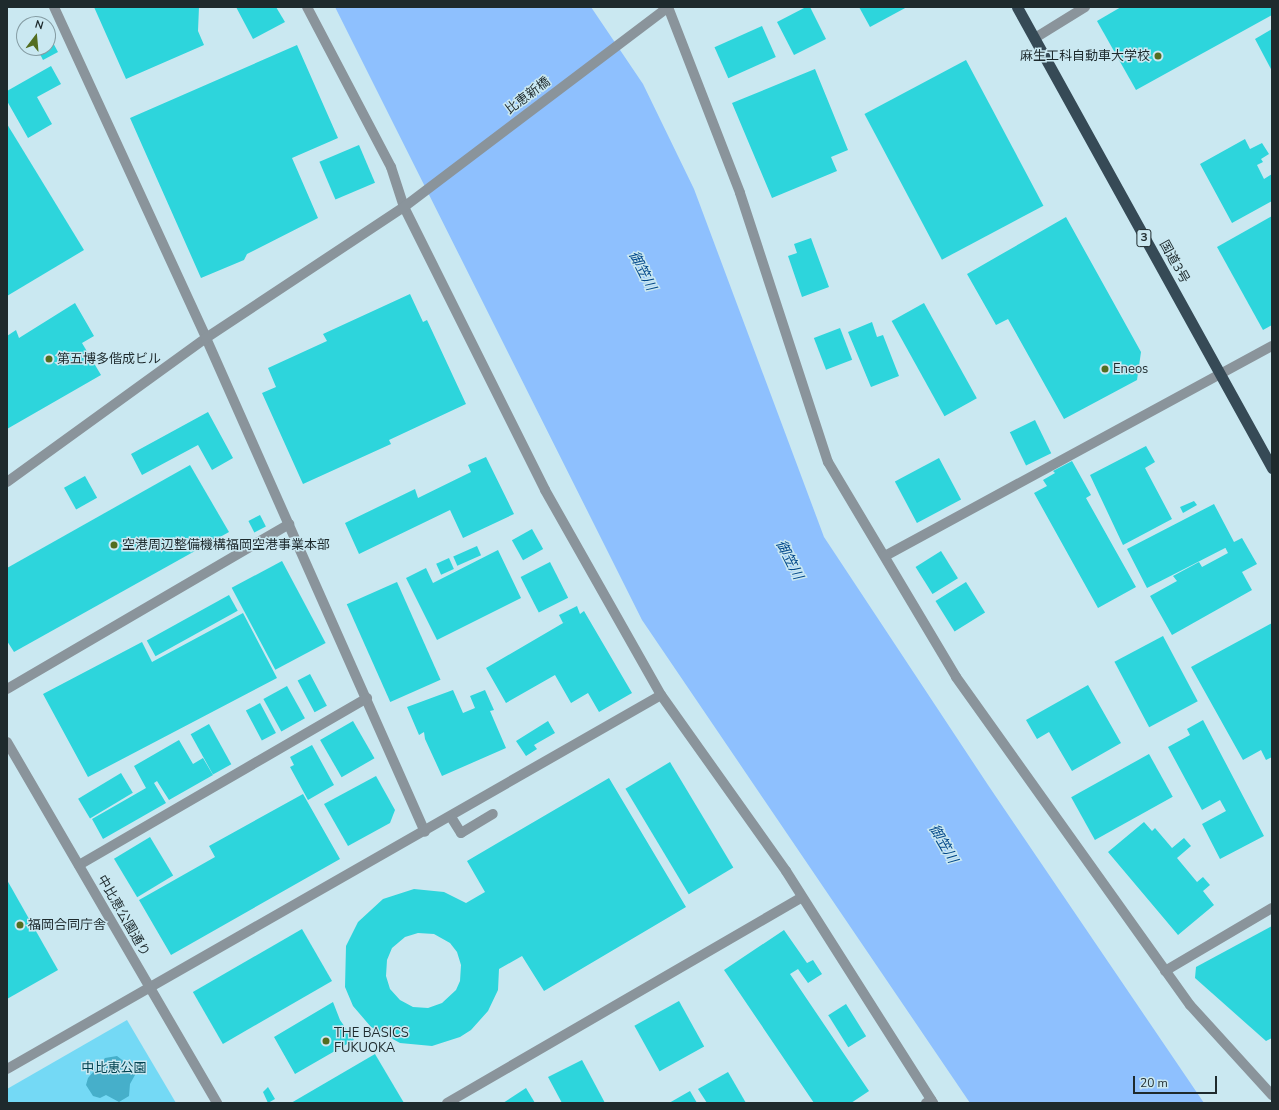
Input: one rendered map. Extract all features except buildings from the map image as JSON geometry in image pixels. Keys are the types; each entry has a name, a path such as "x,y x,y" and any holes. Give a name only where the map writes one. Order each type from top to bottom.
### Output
{"highway":[{"name":"国道3号","path":"1017,7 1272,468"}],"street":[{"path":"54,7 206,338 367,698 425,832"},
{"path":"307,7 391,168 404,207 545,490 661,695 786,872 930,1102"},
{"path":"668,7 740,193 828,462 956,677 1190,1005 1272,1094"},
{"name":"比恵新橋","path":"7,482 206,338 404,207 668,7"},
{"path":"1035,38 1086,7"},
{"path":"885,556 1272,346"},
{"path":"7,689 289,524"},
{"path":"7,1069 425,832 661,695"},
{"path":"79,865 367,698"},
{"name":"中比恵公園通り","path":"7,742 217,1103"},
{"path":"451,817 461,833 493,814"},
{"path":"447,1103 801,898"},
{"path":"1165,971 1272,908"}],"green space":[{"name":"中比恵公園","path":"127,1020 176,1103 7,1103 7,1089"},
{"path":"117,1056 134,1069 135,1075 130,1084 129,1096 119,1102 106,1095 100,1098 93,1096 86,1085 88,1078 105,1058"}],"water":[{"name":"御笠川","path":"335,7 591,7 643,84 694,189 824,537 988,785 1204,1103 970,1103 642,620"}],"place":[{"name":"麻生工科自動車大学校","path":"1158,56"},
{"name":"第五博多偕成ビル","path":"49,359"},
{"name":"Eneos","path":"1105,369"},
{"name":"空港周辺整備機構福岡空港事業本部","path":"114,545"},
{"name":"福岡合同庁舎","path":"20,925"},
{"name":"THE BASICS FUKUOKA","path":"326,1041"}]}
